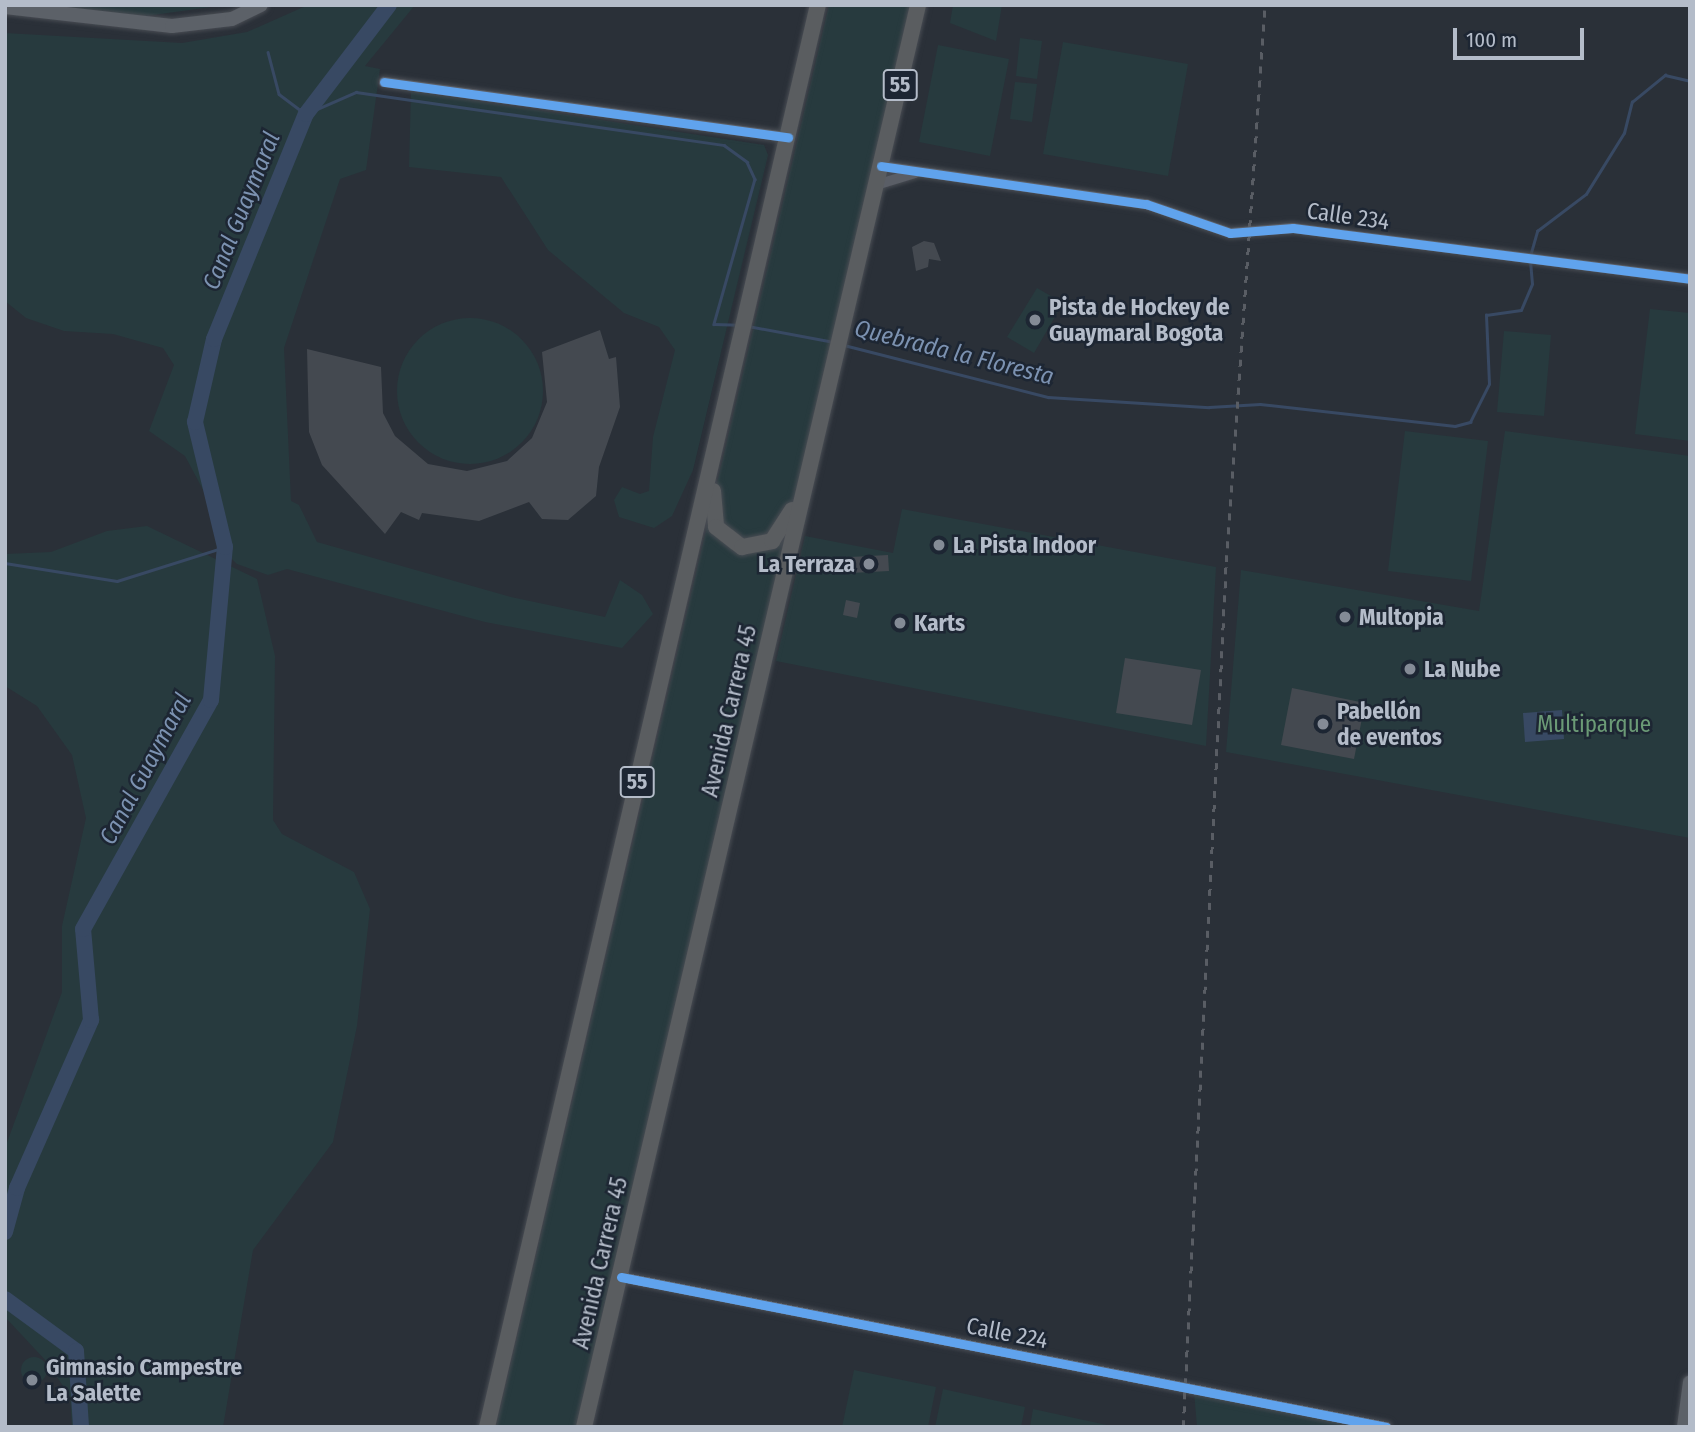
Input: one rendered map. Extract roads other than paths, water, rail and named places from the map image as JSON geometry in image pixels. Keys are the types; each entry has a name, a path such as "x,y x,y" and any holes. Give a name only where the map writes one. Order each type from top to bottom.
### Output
{"highway":[{"name":"55","path":"487,1427 818,5"},
{"name":"Avenida Carrera 45","path":"584,1427 918,5"},
{"path":"722,423 711,509 716,527 736,544 755,547 778,536 812,452"}],"main road":[{"path":"5,6 172,26 232,19 261,5"},
{"path":"1684,1427 1690,1382"}],"street":[{"path":"384,82 788,137"},
{"name":"Calle 234","path":"881,166 1146,204 1230,233 1293,228 1690,279"},
{"path":"876,185 917,172"},
{"name":"Calle 224","path":"621,1277 1386,1427"}],"water":[{"path":"1562,710 1564,739 1525,742 1523,713"}],"waterway":[{"name":"Canal Guaymaral","path":"5,1232 17,1188 91,1020 83,929 211,700 225,547 195,422 214,339 306,114 389,5"},
{"name":"Quebrada la Floresta","path":"268,52 279,94 306,114 356,92 724,145 747,162 755,179 714,324 738,325"},
{"name":"Quebrada la Floresta","path":"1530,256 1537,231 1586,194 1624,133 1632,102 1665,75 1690,81"},
{"name":"Quebrada la Floresta","path":"844,345 1048,397 1209,407 1260,404 1455,426 1470,422 1489,384 1486,315 1521,310 1532,284 1530,263"},
{"name":"Quebrada la Floresta","path":"748,326 834,342"},
{"path":"5,563 117,581 225,547"},
{"name":"Canal Guaymaral","path":"5,1299 76,1351 81,1427"}],"railway":[{"path":"1183,1427 1226,562 1265,5"}],"place":[{"name":"Pista de Hockey de Guaymaral Bogota","path":"1035,320"},
{"name":"La Pista Indoor","path":"939,545"},
{"name":"La Terraza","path":"869,564"},
{"name":"Multopia","path":"1345,617"},
{"name":"Karts","path":"900,623"},
{"name":"La Nube","path":"1410,669"},
{"name":"Pabellón de eventos","path":"1323,724"},
{"name":"Gimnasio Campestre La Salette","path":"32,1380"}],"park label":[{"name":"Multiparque","path":"1594,724"}]}
